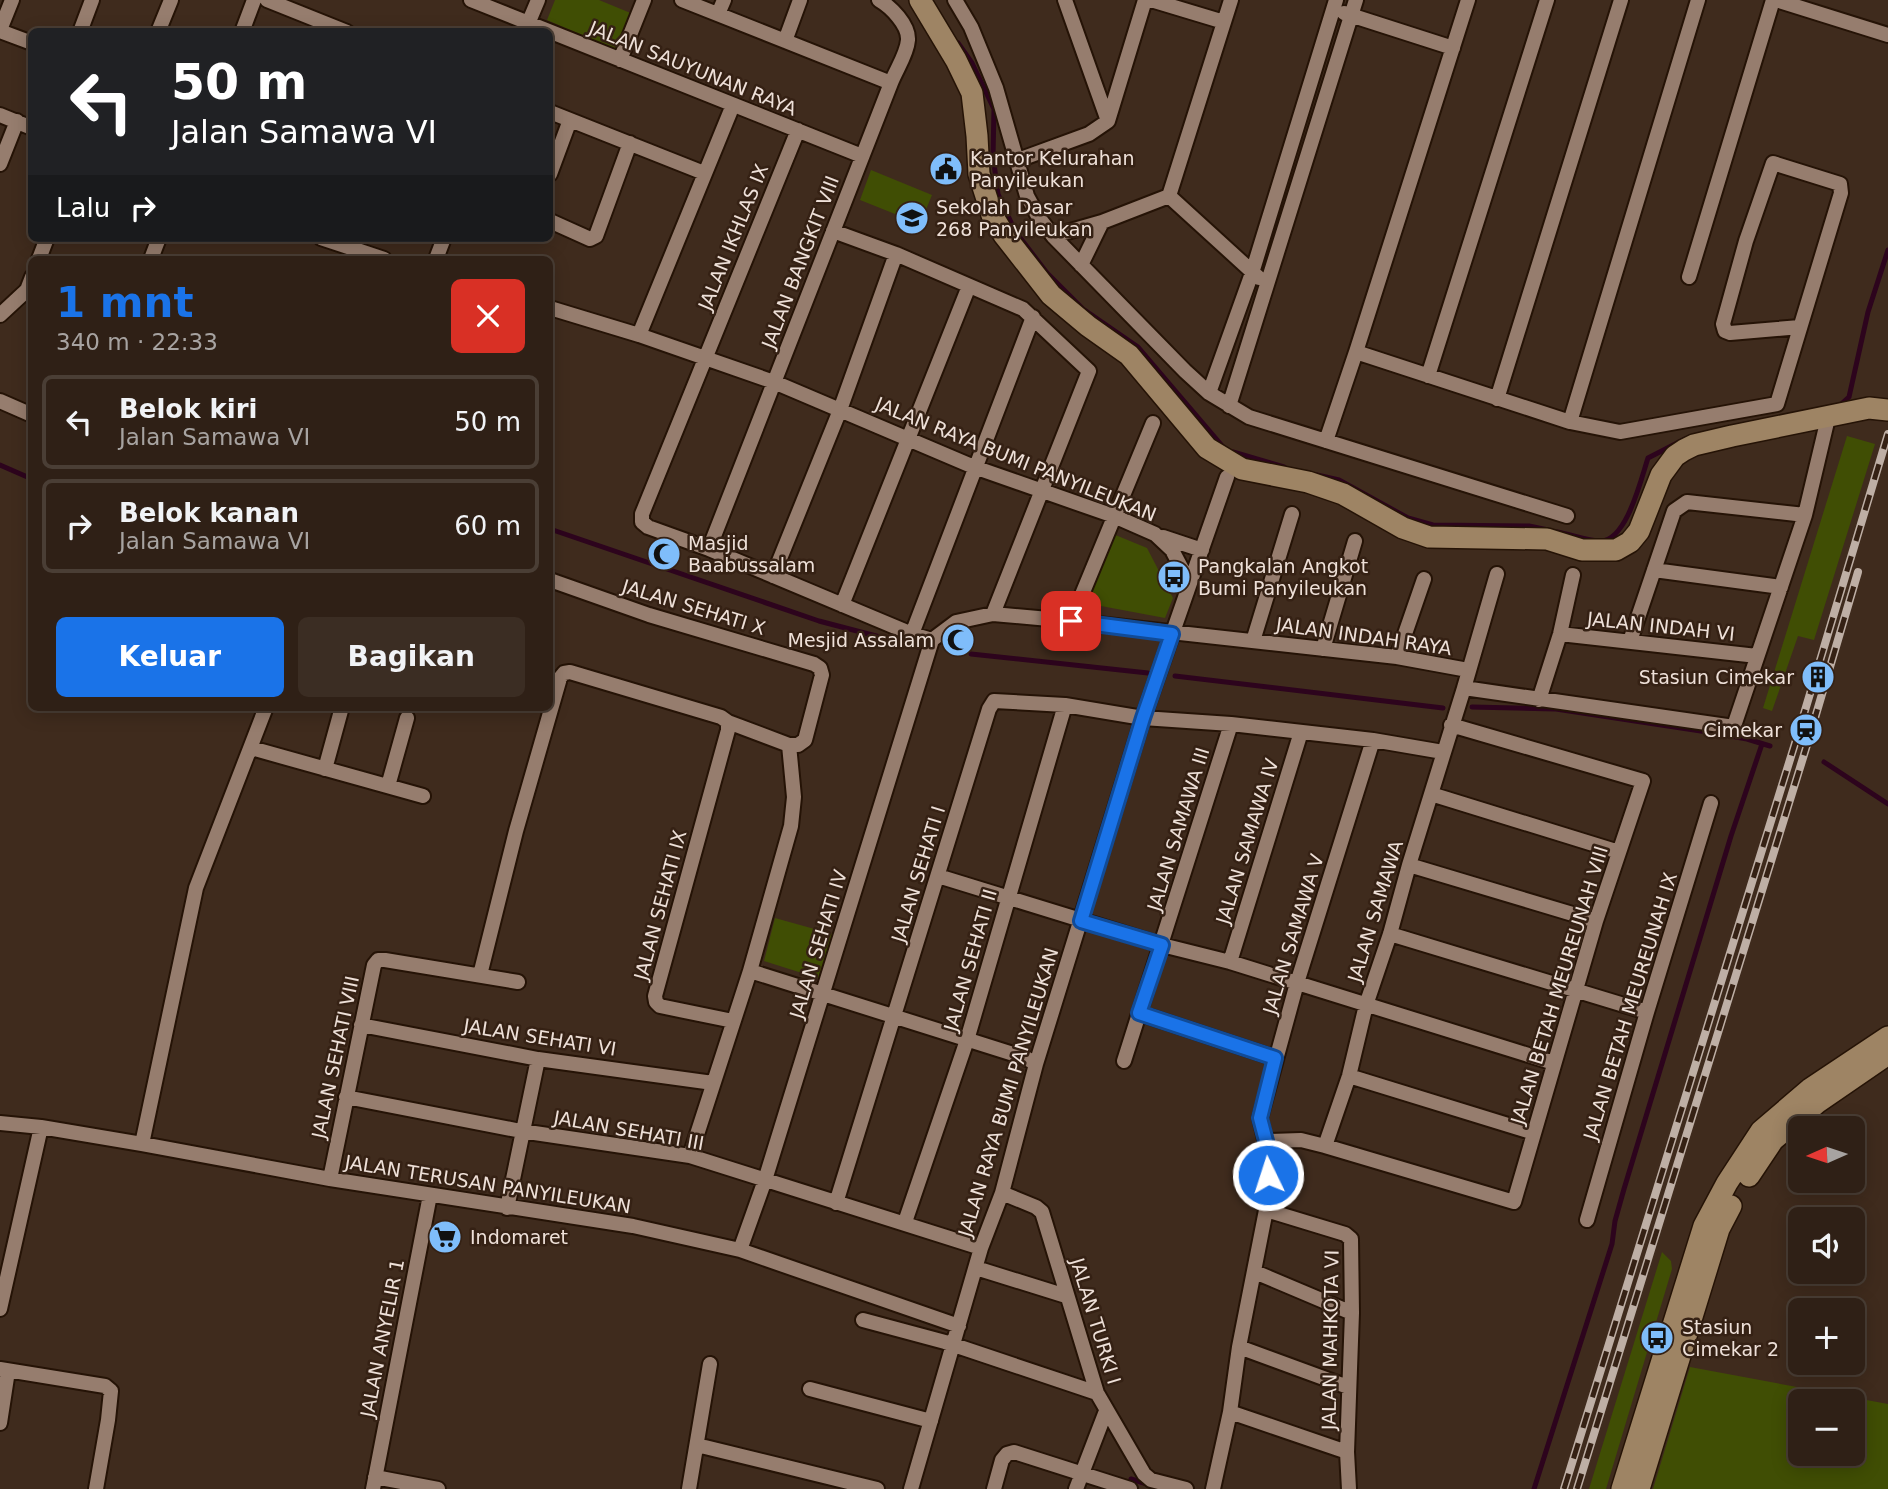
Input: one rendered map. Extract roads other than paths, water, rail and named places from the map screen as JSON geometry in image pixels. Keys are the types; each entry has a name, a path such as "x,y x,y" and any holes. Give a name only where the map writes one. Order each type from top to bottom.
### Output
{"street":[{"path":"12,0 0,31 28,42"},
{"path":"82,28 92,0"},
{"path":"160,28 171,0"},
{"path":"244,28 254,0"},
{"path":"267,0 337,28"},
{"name":"JALAN SAUYUNAN RAYA","path":"471,0 527,27"},
{"path":"527,27 538,0"},
{"path":"620,60 643,0"},
{"path":"682,0 891,83"},
{"path":"718,14 724,0"},
{"path":"785,41 800,0"},
{"name":"JALAN BANGKIT VIII","path":"709,549 908,43 908,36 898,17 879,0"},
{"path":"920,0 956,60 972,93 979,174 992,215 1004,235 1051,295 1141,366 1187,426 1208,448 1228,463 1242,469 1308,482 1343,494 1403,528 1429,537 1548,539 1582,550 1606,551 1616,550 1630,542 1639,531 1661,475 1675,456 1694,445 1781,417"},
{"path":"955,0 971,27 996,88 1027,196 1039,218 1080,265 1209,393 1249,417 1567,516"},
{"path":"1065,0 1108,121"},
{"path":"1018,160 1089,134 1108,121 1145,0"},
{"path":"1151,0 1224,22"},
{"path":"1169,196 1231,0"},
{"path":"1229,406 1356,0"},
{"path":"1326,441 1468,0"},
{"path":"1427,376 1547,0"},
{"path":"1497,399 1621,0"},
{"path":"1570,422 1698,0"},
{"path":"1689,278 1774,0 1888,35"},
{"path":"1209,393 1252,273 1334,4 1351,15 1453,48"},
{"name":"JALAN SAUYUNAN RAYA","path":"553,36 862,156"},
{"path":"639,335 733,105"},
{"path":"553,113 704,173"},
{"path":"0,115 28,126"},
{"path":"553,166 570,120"},
{"path":"0,164 17,121"},
{"name":"JALAN IKHLAS IX","path":"709,549 648,527 642,522 642,514 798,130"},
{"path":"553,222 590,239 596,236 630,144"},
{"path":"1781,417 1800,327 1841,193 1840,184 1773,163 1746,242 1723,324 1730,333 1800,327"},
{"path":"1053,236 1102,222 1169,196"},
{"path":"1169,196 1266,283"},
{"path":"1080,265 1102,222"},
{"path":"833,230 1023,309 1089,371 992,614"},
{"path":"339,252 365,256"},
{"path":"772,576 841,410 896,254"},
{"path":"842,605 969,286"},
{"path":"0,315 28,288"},
{"name":"JALAN RAYA BUMI PANYILEUKAN","path":"553,309 639,335 774,382 974,467 1114,516 1155,534 1172,550 1182,569 1187,592 1143,718 1036,1064 1002,1193 981,1248 911,1489"},
{"path":"912,634 1033,317"},
{"path":"1356,352 1570,422 1620,432 1781,417 1828,418 1869,408 1887,409"},
{"path":"0,401 28,413"},
{"path":"1464,688 1734,727 1805,515 1828,418"},
{"path":"1071,621 1153,423"},
{"path":"1187,592 1227,477"},
{"path":"1630,641 1674,511 1687,502 1805,515"},
{"path":"1253,641 1292,514"},
{"path":"1155,534 1202,551"},
{"path":"1323,649 1355,541"},
{"path":"709,549 932,640 956,622 992,614 1172,634"},
{"path":"1654,570 1780,587"},
{"path":"1468,670 1497,574"},
{"path":"1539,700 1560,634 1573,575"},
{"path":"1397,657 1424,579"},
{"name":"JALAN SEHATI X","path":"553,581 649,615 820,668 822,675 805,740 798,746 789,745"},
{"name":"JALAN INDAH RAYA","path":"1172,634 1397,657 1468,670 1464,688"},
{"name":"JALAN INDAH VI","path":"1560,634 1757,656"},
{"name":"JALAN SEHATI IV","path":"741,1247 765,1180 932,640"},
{"path":"553,702 560,678 564,673 570,672 721,717 789,745 794,797 791,826 750,971 690,1156"},
{"name":"JALAN SAMAWA","path":"1325,1146 1349,1076 1366,1005 1464,688"},
{"name":"JALAN SEHATI I","path":"836,1203 989,709 994,701 1065,705 1143,718 1231,724 1373,740 1443,752"},
{"name":"JALAN SEHATI II","path":"905,1222 967,1040 1065,705"},
{"path":"142,1144 195,888 265,711"},
{"path":"325,769 341,711"},
{"path":"480,975 516,831 551,711"},
{"path":"388,786 407,718"},
{"name":"JALAN BETAH MEUREUNAH VIII","path":"1325,1146 1514,1202 1596,921 1643,781 1453,720"},
{"name":"JALAN SEHATI IX","path":"728,722 654,996 660,1006 733,1021"},
{"name":"JALAN SAMAWA III","path":"1138,1018 1231,724"},
{"name":"JALAN SAMAWA IV","path":"1230,962 1301,732"},
{"name":"JALAN SAMAWA V","path":"1266,1141 1260,1118 1275,1058 1373,740"},
{"path":"251,748 423,796"},
{"path":"1432,794 1619,852"},
{"name":"JALAN BETAH MEUREUNAH IX","path":"1587,1220 1647,1012 1712,803"},
{"path":"1409,864 1596,921"},
{"path":"938,876 1162,945 1230,962 1554,1063"},
{"path":"1390,934 1647,1012"},
{"name":"JALAN SEHATI VIII","path":"330,1180 374,965 378,960 518,982"},
{"path":"750,971 1027,1058 1036,1064"},
{"path":"1124,1061 1138,1018 1275,1058"},
{"name":"JALAN SEHATI VI","path":"361,1025 538,1059 713,1083"},
{"path":"1622,1489 1687,1274 1704,1226 1727,1183 1761,1131 1810,1089 1888,1037"},
{"path":"1639,1489 1718,1229 1741,1186 1773,1140 1818,1102 1888,1054"},
{"path":"507,1208 538,1059"},
{"path":"1349,1076 1534,1133"},
{"name":"JALAN SEHATI III","path":"346,1097 521,1131 690,1156 981,1248"},
{"name":"JALAN TERUSAN PANYILEUKAN","path":"0,1123 142,1144 330,1180 633,1226 741,1247 959,1326"},
{"path":"0,1309 41,1127"},
{"path":"1213,1489 1230,1412 1239,1347 1266,1210 1266,1141 1301,1140 1325,1146"},
{"name":"JALAN TURKI I","path":"1002,1193 1042,1212 1097,1393 1144,1475 1151,1480 1186,1489"},
{"name":"JALAN ANYELIR 1","path":"374,1483 430,1195"},
{"name":"JALAN MAHKOTA VI","path":"1266,1210 1345,1234 1351,1239 1352,1313 1347,1452 1349,1489"},
{"path":"975,1268 1066,1296"},
{"path":"1255,1272 1352,1313"},
{"path":"863,1320 953,1345 1097,1393"},
{"path":"1239,1347 1348,1387"},
{"path":"689,1489 710,1364"},
{"path":"0,1423 4,1370 105,1386 111,1391 96,1489"},
{"path":"810,1389 931,1421"},
{"path":"1076,1489 1106,1410"},
{"path":"1230,1412 1347,1452"},
{"path":"705,1447 877,1489"},
{"path":"994,1489 1002,1460 1007,1454 1014,1452 1130,1489"},
{"path":"374,1483 438,1489"}],"waterway":[{"path":"958,43 972,63 994,109 993,156 998,194 1015,231 1047,273 1083,309 1138,347 1224,448"},
{"path":"1838,407 1849,397 1868,312 1888,250"},
{"path":"1557,532 1596,541 1610,538 1618,531 1632,507 1648,458 1685,439"},
{"path":"1233,452 1284,467"},
{"path":"0,465 28,477"},
{"path":"1317,475 1339,480 1408,518 1433,525 1529,526 1548,530"},
{"path":"553,530 819,621 918,647"},
{"path":"971,654 1148,673"},
{"path":"1175,676 1443,708"},
{"path":"1472,707 1556,709 1714,733 1770,746"},
{"path":"1534,1489 1612,1244 1624,1189 1731,836 1762,744"},
{"path":"1824,762 1888,804"},
{"path":"1131,1479 1147,1484"}],"railway":[{"path":"1564,1489 1888,434"},
{"path":"1577,1489 1858,572"}],"place":[{"name":"Kantor Kelurahan Panyileukan","path":"946,169"},
{"name":"Sekolah Dasar 268 Panyileukan","path":"912,218"},
{"name":"Masjid Baabussalam","path":"664,554"},
{"name":"Pangkalan Angkot Bumi Panyileukan","path":"1174,577"},
{"name":"Mesjid Assalam","path":"958,640"},
{"name":"Stasiun Cimekar","path":"1818,677"},
{"name":"Cimekar","path":"1806,730"},
{"name":"Indomaret","path":"445,1237"},
{"name":"Stasiun Cimekar 2","path":"1657,1338"}]}
